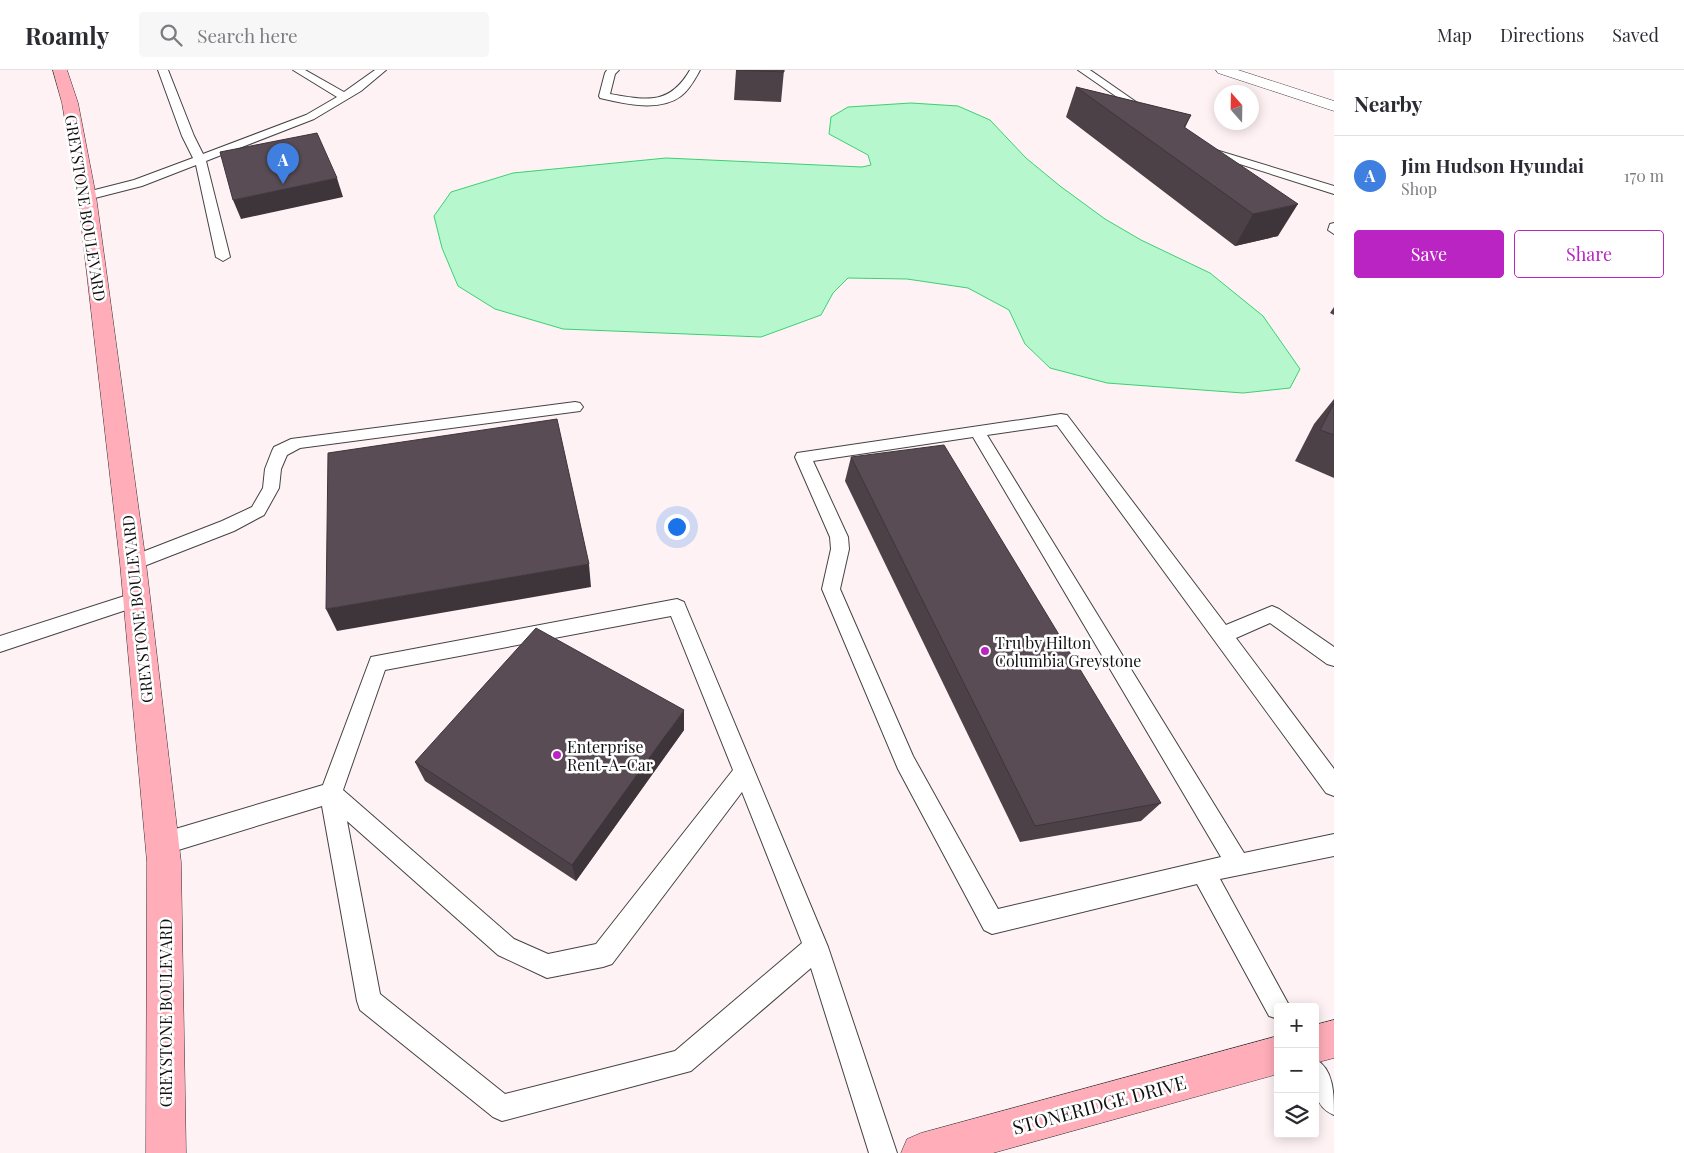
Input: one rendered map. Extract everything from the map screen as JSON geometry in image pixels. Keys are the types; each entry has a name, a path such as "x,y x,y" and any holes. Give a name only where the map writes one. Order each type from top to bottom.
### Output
{"main road":[{"name":"GREYSTONE BOULEVARD","path":"60,70 70,103 87,196 133,563 164,862 166,1153"},
{"path":"1319,1043 1334,1039"},
{"name":"STONERIDGE DRIVE","path":"921,1153 1274,1055"}],"street":[{"path":"1223,70 1334,106"}],"lane":[{"path":"163,70 188,136 200,159 223,257"},
{"path":"298,70 345,97"},
{"path":"87,196 138,183 310,117 345,97 381,70"},
{"path":"614,70 610,73 604,96 646,103 674,97 690,82 696,70"},
{"path":"1083,70 1156,119"},
{"path":"1194,144 1210,152 1334,190"},
{"path":"133,563 228,526 258,511 271,488 274,469 280,451 297,443 575,406"},
{"path":"1334,786 1062,419 803,457 841,540 839,559 832,574 832,589 905,762 992,922 1203,871 1334,845"},
{"path":"976,432 1239,865"},
{"path":"0,644 137,599"},
{"path":"816,947 682,1062 502,1108 369,1001 331,793 378,663 677,606 816,947 883,1153"},
{"path":"1223,635 1272,614 1334,658"},
{"path":"331,793 506,947 547,966 603,955 744,772"},
{"path":"162,844 331,793"},
{"path":"1203,871 1276,1003"},
{"path":"1319,1078 1334,1102"}],"shaded area":[{"path":"911,103 958,106 990,120 1026,158 1105,219 1141,240 1210,273 1263,316 1300,369 1290,388 1243,393 1107,383 1050,368 1025,344 1009,310 968,288 907,279 848,278 833,293 821,315 761,337 563,329 495,309 458,286 442,248 434,216 451,192 513,173 666,158 862,167 871,165 868,155 829,134 831,117 848,107"}],"building":[{"path":"736,70 784,70 784,72"},
{"path":"1076,87 1191,115 1184,127 1298,204 1253,214"},
{"path":"317,133 337,178 233,200 220,152"},
{"path":"1334,403 1334,435 1320,430"},
{"path":"557,419 589,564 326,609 328,453"},
{"name":"Tru by Hilton Columbia Greystone","path":"944,445 1161,803 1035,826 851,457"},
{"name":"Enterprise Rent-A-Car","path":"536,628 684,710 572,865 415,762"}],"place":[{"name":"Jim Hudson Hyundai","path":"283,184"},
{"name":"Tru by Hilton Columbia Greystone","path":"985,651"},
{"name":"Enterprise Rent-A-Car","path":"557,755"}]}
